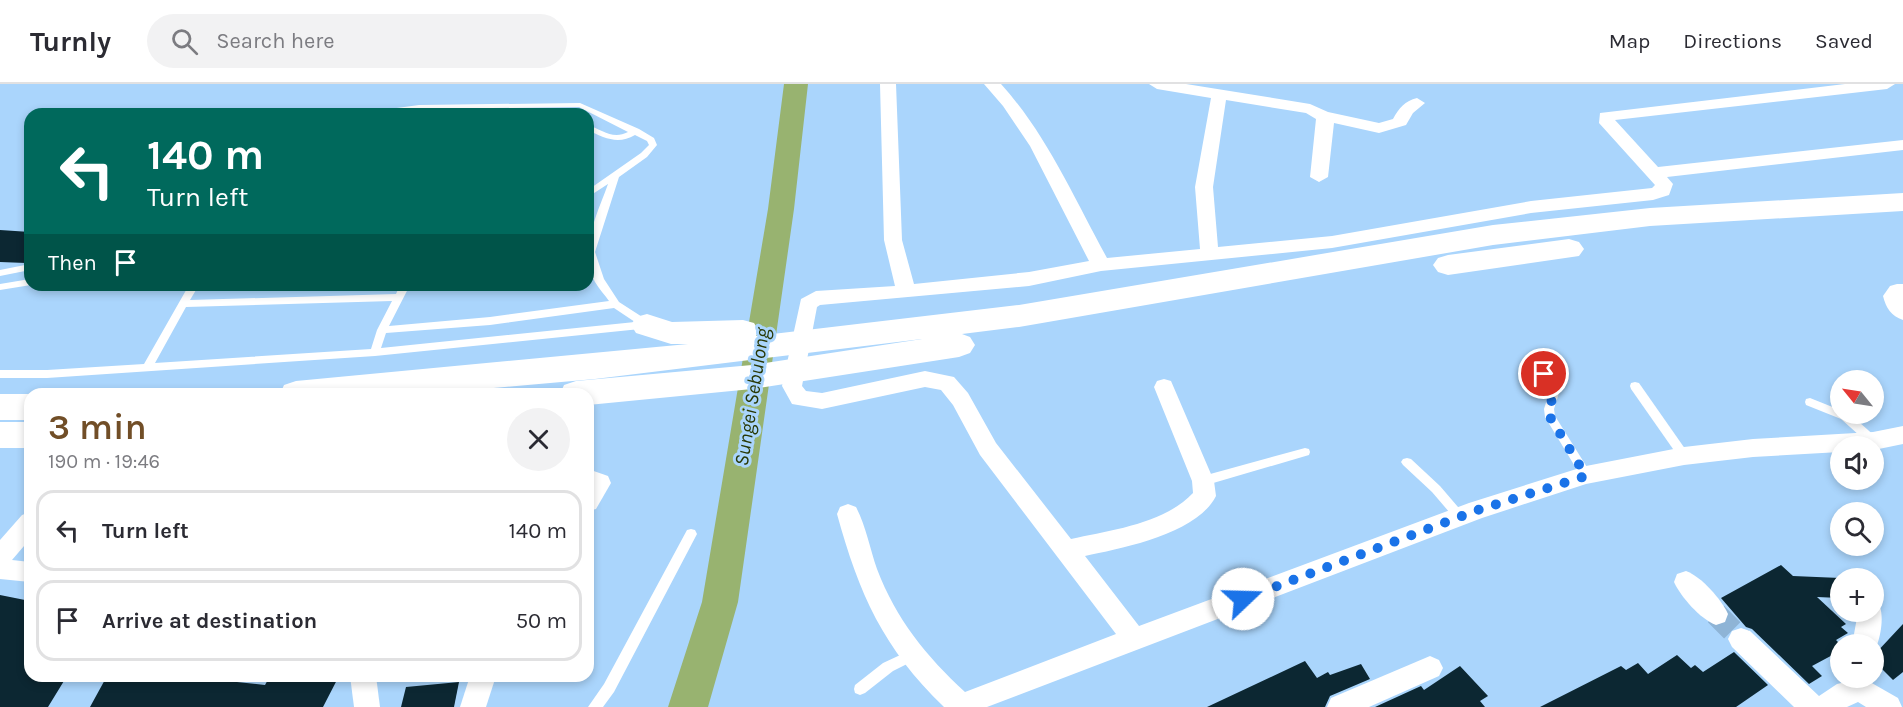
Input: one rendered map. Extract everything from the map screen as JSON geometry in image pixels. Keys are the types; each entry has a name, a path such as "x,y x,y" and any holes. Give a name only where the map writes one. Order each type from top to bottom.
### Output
{"highway":[{"path":"1502,246 1650,217 1903,202"},
{"path":"490,388 752,376 1019,316 1444,244 1502,246 1903,224"},
{"path":"908,342 1444,244"},
{"path":"659,329 758,330 1020,301 1118,298"},
{"path":"0,407 24,407"},
{"path":"0,435 24,435"}],"street":[{"path":"888,84 894,240 906,291"},
{"path":"992,84 1008,100 1051,168 1101,265"},
{"path":"1157,84 1310,109 1323,116 1379,128 1400,123 1406,110 1417,103"},
{"path":"1134,639 988,449 960,399 947,383 925,379 822,401 799,398 792,386 808,304 816,298 1029,279 1101,265 1210,256 1332,242 1444,244 1463,219 1531,207 1653,194 1663,190 1664,184 1607,123 1606,116 1887,84"},
{"path":"1210,256 1204,187 1219,95"},
{"path":"1319,177 1326,122 1323,116"},
{"path":"1654,173 1903,145"},
{"path":"1903,291 1897,291 1893,296 1895,305 1903,313"},
{"path":"1067,550 1131,536 1198,507 1205,496 1203,481 1164,387"},
{"path":"968,707 978,698 1460,517 1586,476 1684,456 1753,448 1888,438"},
{"path":"594,480 600,483 594,492"},
{"path":"848,514 864,569 891,626 911,656 962,707"},
{"path":"0,557 24,529"},
{"path":"0,568 24,571"},
{"path":"1686,582 1716,614"},
{"path":"1741,639 1812,707"},
{"path":"1340,707 1430,668"},
{"path":"364,682 367,707"},
{"path":"473,707 481,682"},
{"path":"1824,707 1854,688"},
{"path":"1865,688 1889,707"}],"lane":[{"path":"406,108 569,104 579,108"},
{"path":"495,108 498,105"},
{"path":"594,114 636,131 651,140 653,145 644,155 594,190"},
{"path":"594,130 615,140 626,138 636,131"},
{"path":"594,225 615,174"},
{"path":"594,266 599,280 616,304 659,329"},
{"path":"0,273 24,268"},
{"path":"0,287 24,283"},
{"path":"148,366 191,291"},
{"path":"375,352 382,330 401,291"},
{"path":"184,304 397,297"},
{"path":"382,330 490,321 616,304"},
{"path":"0,374 47,374 375,352 659,329"},
{"path":"1544,374 1554,393 1549,409 1550,417 1586,476"},
{"path":"1635,386 1684,456"},
{"path":"1810,402 1845,416 1888,438"},
{"path":"1203,481 1305,452"},
{"path":"1407,462 1436,489 1460,517"},
{"path":"596,707 609,688 692,534"},
{"path":"861,689 888,667 911,656"}],"building":[{"path":"0,230 24,232 24,263 0,262"},
{"path":"1781,565 1793,576 1830,578 1830,598 1817,597 1830,609 1830,622 1844,622 1846,624 1841,627 1848,633 1830,634 1830,656 1812,666 1822,676 1809,684 1752,629 1746,627 1721,598"},
{"path":"0,595 24,600 24,682 63,682 48,707 0,707"},
{"path":"1903,624 1903,672 1893,680 1884,671 1884,644"},
{"path":"1734,652 1768,685 1736,707 1540,707 1621,666 1626,670 1638,663 1648,674 1677,655 1691,668 1695,665 1703,672"},
{"path":"1305,661 1317,678 1328,672 1330,675 1361,664 1370,679 1330,696 1325,707 1207,707"},
{"path":"1460,666 1488,696 1480,701 1485,707 1375,707 1421,686 1424,690"},
{"path":"104,682 237,682 265,685 267,682 336,682 323,707 90,707"},
{"path":"459,682 454,707 401,707 406,687"}],"waterway":[{"name":"Sungei Sebulong","path":"688,707 720,602 781,209 796,84"}],"tunnel":[{"path":"1716,614 1741,639"}],"route":[{"path":"1243,599 1478,510 1586,476 1550,417 1549,409 1554,393 1544,374"}]}
